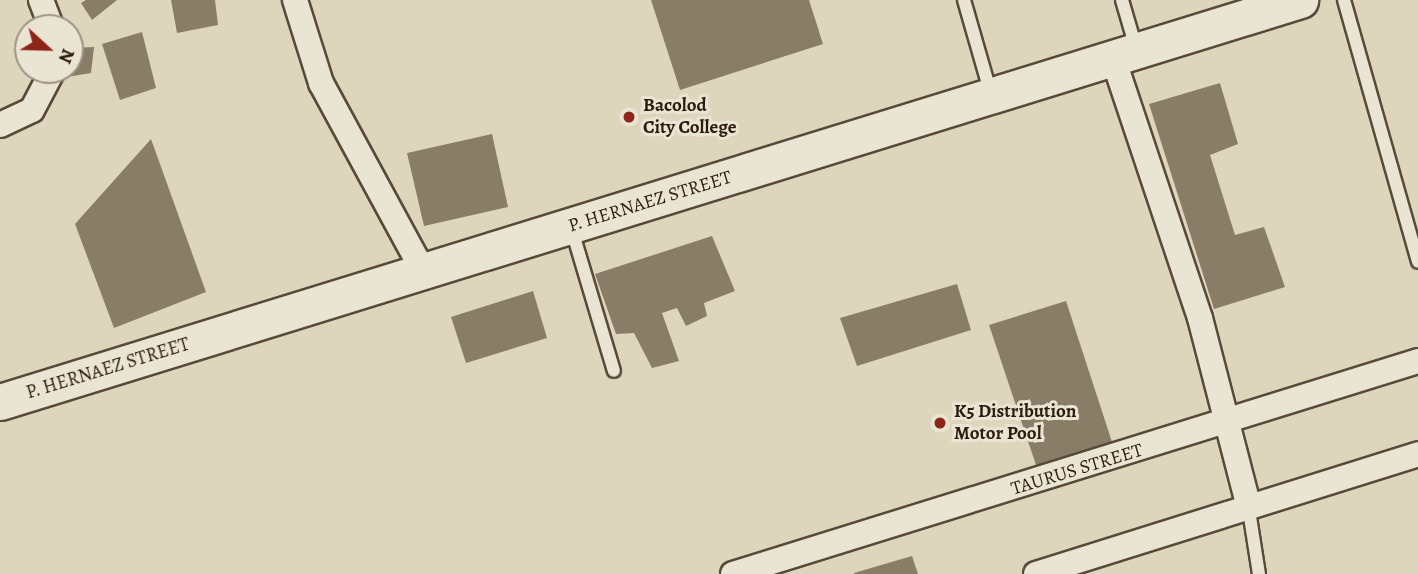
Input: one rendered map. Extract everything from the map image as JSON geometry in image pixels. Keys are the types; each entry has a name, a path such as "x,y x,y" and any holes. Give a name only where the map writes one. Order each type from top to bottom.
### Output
{"main road":[{"name":"P. HERNAEZ STREET","path":"0,402 993,98 1300,0"}],"street":[{"path":"295,0 321,83 424,273"},
{"path":"1125,56 1200,318 1248,504"},
{"path":"0,125 32,110 46,84"},
{"name":"TAURUS STREET","path":"733,574 1417,366"},
{"path":"1036,574 1248,504 1418,454"}],"lane":[{"path":"964,0 993,98"},
{"path":"1122,0 1125,56"},
{"path":"1344,0 1418,262"},
{"path":"571,227 614,371"},
{"path":"1248,504 1259,574"}],"building":[{"path":"86,0 117,0 92,20 81,3"},
{"path":"171,0 215,0 218,25 177,33"},
{"path":"651,0 809,0 823,44 680,90"},
{"path":"142,32 156,88 120,100 102,44"},
{"path":"84,47 94,47 91,73 84,74"},
{"path":"1220,83 1238,144 1210,155 1235,235 1264,227 1285,287 1214,309 1149,104"},
{"path":"492,134 508,207 424,226 407,153"},
{"path":"151,139 206,292 114,328 75,224"},
{"path":"712,236 735,291 704,303 707,316 686,326 677,308 662,313 679,361 652,368 634,333 616,334 595,274"},
{"path":"957,284 971,330 857,366 840,318"},
{"path":"533,291 547,338 466,363 451,317"},
{"path":"1066,301 1113,445 1038,471 989,325"},
{"path":"912,556 918,574 854,574 854,573"}],"place":[{"name":"Bacolod City College","path":"629,117"},
{"name":"K5 Distribution Motor Pool","path":"940,423"}]}
